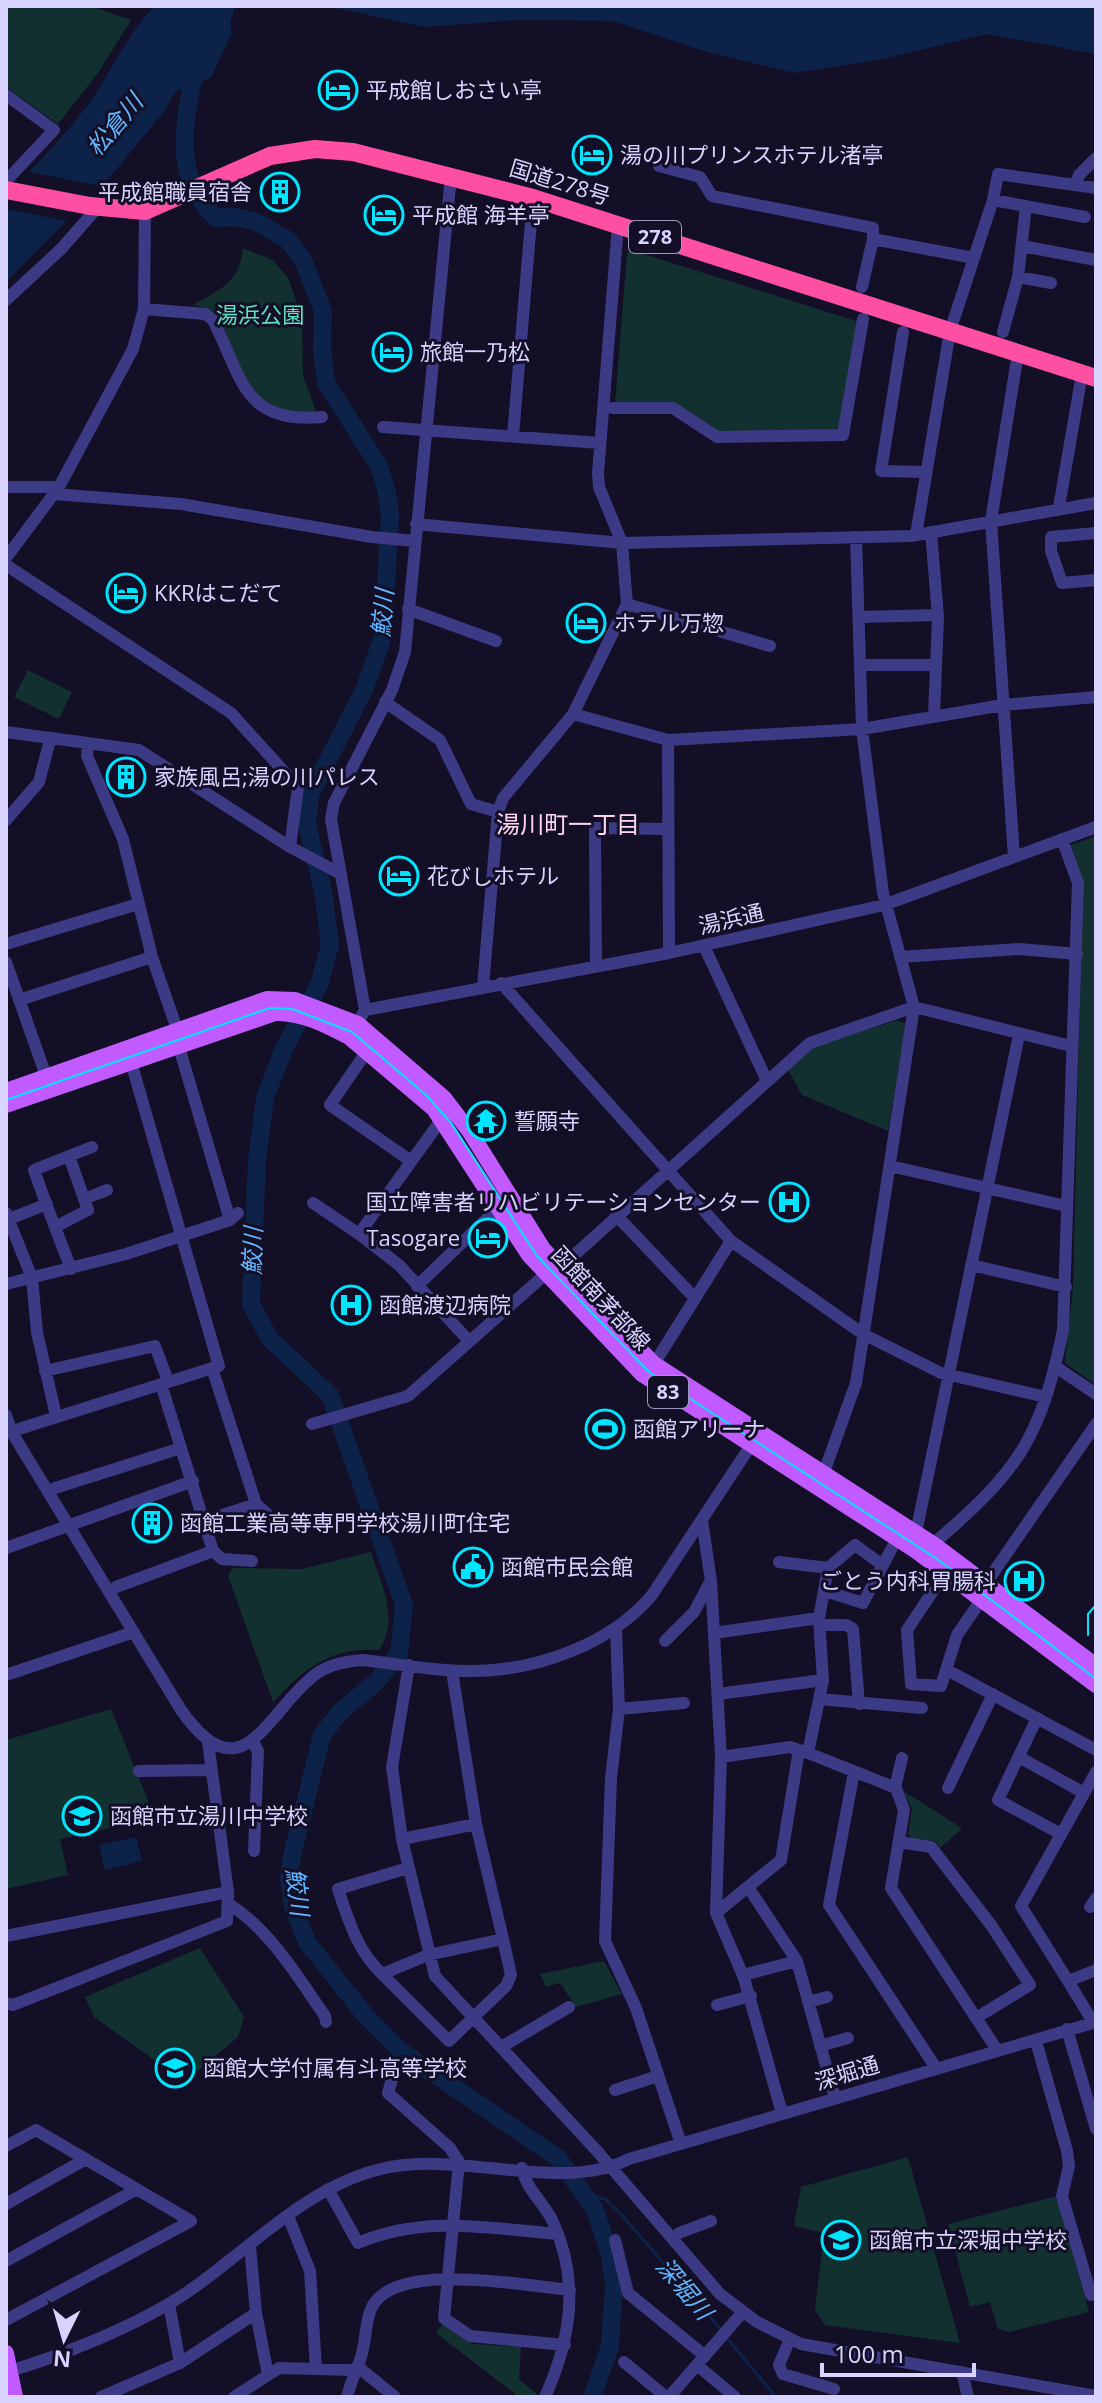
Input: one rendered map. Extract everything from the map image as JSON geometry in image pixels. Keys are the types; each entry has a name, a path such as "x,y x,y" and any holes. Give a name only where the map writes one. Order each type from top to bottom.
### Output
{"highway":[{"name":"国道278号","path":"6,190 94,207 145,211 270,156 315,149 353,152 533,198 1089,376"}],"main road":[{"name":"函館南茅部線","path":"6,1105 131,1062 267,999 317,1015 357,1023 447,1112 528,1228 554,1271 642,1374 756,1439 821,1481 1096,1685"},
{"name":"函館南茅部線","path":"357,1023 367,1051 447,1112 498,1208 523,1247 554,1271 654,1364 756,1439"},
{"name":"函館南茅部線","path":"6,1091 46,1076 178,1039"},
{"name":"函館南茅部線","path":"905,1541 933,1544 1096,1666"},
{"path":"6,2353 15,2397"}],"street":[{"path":"6,95 54,130 6,181"},
{"path":"1075,185 1079,175 1096,158"},
{"path":"659,166 700,177 712,196 873,228 862,287"},
{"path":"916,535 950,331 993,200 998,174 1096,188"},
{"path":"357,1023 334,872 331,819 334,803 402,663 408,609 409,540 416,524 427,430 451,176"},
{"path":"513,436 533,198"},
{"path":"993,200 1085,217"},
{"path":"1003,332 1018,277 1026,206"},
{"path":"6,300 61,249 94,207"},
{"path":"6,558 56,491 133,349 144,309 145,211"},
{"path":"483,986 498,812 511,784 573,714 627,604 622,543 599,487 618,225"},
{"path":"873,239 974,258"},
{"path":"1022,246 1096,260"},
{"path":"1018,277 1051,283"},
{"path":"144,309 205,314 213,320 247,394 272,415 292,420 322,417"},
{"path":"612,408 673,408 717,437 843,435 863,319"},
{"path":"903,332 881,471 926,472"},
{"path":"1014,857 991,521 1018,353"},
{"path":"1059,507 1089,376"},
{"path":"383,427 600,443"},
{"path":"6,487 181,504 376,538 409,540"},
{"path":"416,524 622,543 856,537 916,535 1059,507 1096,503"},
{"path":"931,532 938,615 934,716"},
{"path":"1096,533 1051,537 1051,551 1062,583 1096,580"},
{"path":"821,1481 856,1383 914,1007 884,905 862,729 856,537"},
{"path":"6,565 231,713 298,787 296,851"},
{"path":"627,604 770,646"},
{"path":"408,609 496,641"},
{"path":"859,617 938,615"},
{"path":"860,665 936,665"},
{"path":"573,714 668,740 862,729 1003,705 1096,697"},
{"path":"385,702 440,740 471,804 498,812"},
{"path":"6,732 139,750 334,872"},
{"path":"6,820 39,782 50,740"},
{"path":"668,740 669,953"},
{"path":"6,1284 71,1269 234,1217 152,957 123,839 87,756 88,743"},
{"name":"湯浜通","path":"357,1023 483,986 704,946 884,905 1096,827"},
{"path":"596,966 595,828 668,829"},
{"path":"933,1544 993,1491 1027,1446 1056,1367 1066,1287 1066,1206 1078,883 1062,839"},
{"path":"6,944 138,904"},
{"path":"704,946 767,1081"},
{"path":"900,957 1019,949 1077,954"},
{"path":"19,1000 152,957"},
{"path":"6,962 46,1076"},
{"path":"501,983 731,1241 863,1334 948,1375 1046,1397"},
{"path":"312,1424 408,1396 554,1271 810,1043 914,1007 1071,1046"},
{"path":"825,1591 863,1603 881,1564 905,1541 948,1375 1019,1035"},
{"path":"367,1051 330,1105 411,1161"},
{"path":"8,1432 219,1366 131,1062"},
{"path":"359,1234 447,1112"},
{"path":"71,1269 34,1170 92,1147"},
{"path":"55,1227 88,1210 69,1156"},
{"path":"890,1166 1066,1206"},
{"path":"84,1199 107,1190"},
{"path":"313,1203 399,1265 469,1341"},
{"path":"47,1204 7,1216 32,1278 45,1371 56,1416"},
{"path":"417,1286 498,1208"},
{"path":"616,1215 690,1293"},
{"path":"654,1364 731,1241"},
{"path":"971,1265 1066,1287"},
{"path":"45,1371 155,1346 181,1448 213,1551 222,1559 252,1561"},
{"path":"1056,1367 1096,1394"},
{"path":"212,1368 256,1504 277,1523 284,1522"},
{"path":"6,1415 8,1432 70,1525 181,1710 208,1742 232,1748 253,1742 317,1674 344,1662 376,1661 452,1671 519,1666 581,1646 616,1630 652,1595 756,1439"},
{"path":"991,1576 1096,1424"},
{"path":"55,1488 181,1448"},
{"path":"6,1548 193,1481"},
{"path":"204,1521 256,1504"},
{"path":"702,1521 711,1581 721,1757 716,1913 751,1996 782,2113"},
{"path":"716,1913 781,1860 823,1680 820,1621 828,1568 855,1545 881,1564"},
{"path":"116,1587 213,1551"},
{"path":"779,1562 828,1568"},
{"path":"941,1579 907,1630 911,1684 941,1686 957,1635 977,1606"},
{"path":"665,1641 694,1612 711,1581"},
{"path":"714,1633 820,1621 846,1625 853,1629 859,1704"},
{"path":"616,1630 619,1709 611,1778 605,1941 636,2008 681,2144"},
{"path":"6,1675 134,1632"},
{"path":"407,1665 392,1767 402,1839 435,1976 503,2046 720,2294 742,2313 790,2339 835,2351 1096,2396"},
{"path":"947,1670 1096,1750"},
{"path":"408,1868 338,1889 366,1959 449,2041 506,1986 511,1975 476,1824 452,1671"},
{"path":"718,1694 823,1680"},
{"path":"948,1788 993,1694"},
{"path":"819,1699 922,1708"},
{"path":"619,1709 684,1703"},
{"path":"1037,1718 998,1800 1061,1834"},
{"path":"6,2003 13,2005 227,1921 228,1898 208,1742"},
{"path":"253,1742 258,1751 254,1851"},
{"path":"721,1757 790,1747 895,1788"},
{"path":"1019,1757 1084,1793"},
{"path":"902,1758 895,1788 904,1810 891,1888 997,2050"},
{"path":"139,1771 210,1770"},
{"path":"854,1772 829,1905 936,2068"},
{"path":"1095,2022 1021,1906 1096,1772"},
{"path":"402,1839 476,1824"},
{"path":"899,1842 931,1847 991,1925 1030,1985 976,2018"},
{"path":"748,1887 797,1961 835,2098"},
{"path":"6,1936 228,1898"},
{"path":"228,1898 271,1941 325,2016 326,2022"},
{"path":"382,1974 428,1955 503,1939"},
{"path":"743,1975 797,1961"},
{"path":"1068,1981 1096,1970"},
{"path":"717,2005 751,1996"},
{"path":"808,2002 827,1997"},
{"path":"503,2046 569,2007"},
{"name":"深堀通","path":"8,2372 169,2304 328,2189 379,2169 423,2162 459,2162 591,2173 782,2113 1095,2022"},
{"path":"1067,2029 1096,2129"},
{"path":"820,2046 848,2038"},
{"path":"1038,2048 1067,2151 1069,2166 1062,2196 1091,2295"},
{"path":"394,2072 388,2093 450,2148 459,2162 444,2318 470,2336 565,2345"},
{"path":"615,2090 658,2076"},
{"path":"6,2146 36,2130 191,2221 6,2320"},
{"path":"6,2204 86,2159"},
{"path":"522,2168 524,2179 552,2219 558,2234 570,2290 565,2345 545,2397"},
{"path":"6,2261 137,2189"},
{"path":"328,2189 358,2243 391,2229 453,2225 558,2234"},
{"path":"288,2216 310,2271 316,2369"},
{"path":"679,2233 711,2221"},
{"path":"615,2240 628,2293 735,2397"},
{"path":"250,2246 256,2313 268,2375"},
{"path":"347,2397 372,2307 390,2289 407,2282 448,2279 570,2290"},
{"path":"169,2304 180,2363"},
{"path":"101,2397 180,2363 256,2313"},
{"path":"624,2362 667,2397 742,2313"},
{"path":"790,2339 779,2365 783,2374 834,2389"},
{"path":"234,2397 279,2368 355,2368 395,2397"},
{"path":"962,2372 968,2397"}],"green space":[{"path":"6,6 91,6 131,20 98,73 58,124 6,87"},
{"name":"湯浜公園","path":"243,248 273,260 288,278 302,316 303,376 317,414 284,410 262,398 247,382 222,326 211,313 193,305 227,284 238,269"},
{"path":"631,250 859,322 841,431 720,433 674,404 615,404 627,253"},
{"path":"28,670 72,692 59,719 14,697"},
{"path":"1096,836 1096,1385 1065,1363 1073,1287 1083,880 1071,845"},
{"path":"898,1020 906,1024 888,1131 802,1095 788,1070 811,1048"},
{"path":"371,1552 387,1601 388,1626 379,1650 332,1656 296,1679 273,1702 228,1576 232,1568 302,1569"},
{"name":"函館市立湯川中学校","path":"111,1709 155,1818 60,1839 68,1875 6,1889 6,1740"},
{"path":"904,1792 962,1829 940,1848 935,1841 911,1838 908,1834 912,1809"},
{"path":"200,1948 244,2017 238,2037 185,2082 94,2017 85,1997"},
{"path":"604,1961 622,1994 576,2007 560,1983 546,1987 540,1974"},
{"path":"908,2157 960,2343 825,2325 815,2310 824,2233 794,2226 801,2187"},
{"path":"1057,2196 1089,2312 1009,2332 998,2329 990,2302 970,2307 948,2224"},
{"path":"443,2323 473,2344 521,2347 519,2379 540,2397 519,2397 436,2333"}],"water":[{"name":"松倉川","path":"155,6 235,6 230,23 232,33 211,78 176,91 163,113 110,177 6,282 6,195 76,120 130,36"},
{"path":"327,6 1096,6 1096,54 987,34 878,60 794,73 707,52 612,21 519,20 424,27"},
{"path":"136,1837 142,1861 105,1870 99,1845"}],"pier":[{"path":"24,171 106,187 73,222 6,209 6,189"}],"waterway":[{"name":"鮫川","path":"196,62 185,144 186,164 192,183 201,201 216,218 236,217 257,222 288,240 303,260 323,311 322,348 326,383 379,466 390,514 383,637 364,690 310,795 307,824 323,891 330,945 319,985 284,1048 265,1098 257,1160 251,1304 270,1339 330,1395 404,1605 399,1654 376,1682 339,1713 322,1735 292,1856 289,1878 293,1907 307,1942 365,2015 402,2052 558,2158 595,2210 610,2255 614,2285 610,2346 592,2397"},
{"name":"深堀川","path":"584,2194 605,2199 621,2214 723,2332"},
{"name":"深堀川","path":"727,2338 776,2397"}],"tram line":[{"path":"6,1100 270,1008 292,1009 352,1032 426,1095 451,1123 537,1256 649,1372 937,1559 1096,1679"},
{"path":"1088,1635 1088,1614 1096,1605"}],"place":[{"name":"平成館しおさい亭","path":"338,90"},
{"name":"湯の川プリンスホテル渚亭","path":"592,155"},
{"name":"平成館職員宿舎","path":"280,192"},
{"name":"平成館 海羊亭","path":"384,215"},
{"name":"旅館一乃松","path":"392,352"},
{"name":"KKRはこだて","path":"126,593"},
{"name":"ホテル万惣","path":"586,623"},
{"name":"家族風呂;湯の川パレス","path":"126,777"},
{"name":"花びしホテル","path":"399,876"},
{"name":"誓願寺","path":"486,1121"},
{"name":"国立障害者リハビリテーションセンター","path":"789,1202"},
{"name":"Tasogare","path":"488,1238"},
{"name":"函館渡辺病院","path":"351,1305"},
{"name":"函館アリーナ","path":"605,1429"},
{"name":"函館工業高等専門学校湯川町住宅","path":"152,1523"},
{"name":"函館市民会館","path":"473,1567"},
{"name":"ごとう内科胃腸科","path":"1024,1581"},
{"name":"函館市立湯川中学校","path":"82,1816"},
{"name":"函館大学付属有斗高等学校","path":"175,2068"},
{"name":"函館市立深堀中学校","path":"841,2240"}],"district":[{"name":"湯川町一丁目","path":"568,825"}]}
